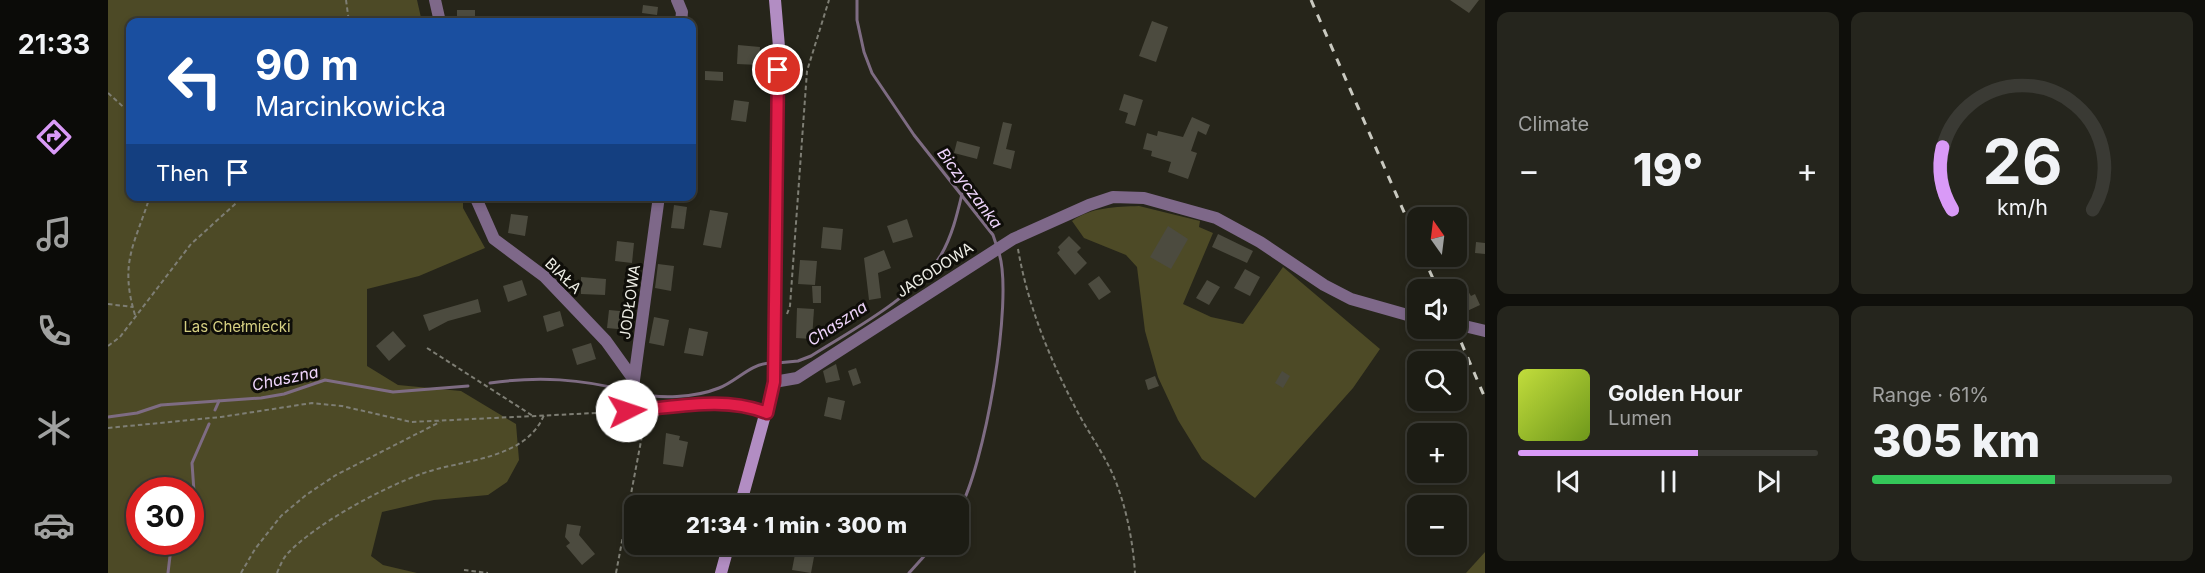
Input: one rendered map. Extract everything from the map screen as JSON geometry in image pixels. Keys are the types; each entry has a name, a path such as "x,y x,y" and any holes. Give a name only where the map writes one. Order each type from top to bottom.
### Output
{"street":[{"path":"435,0 439,18"},
{"path":"676,0 682,12 681,18"},
{"path":"743,495 767,413 774,376 779,47 775,0"},
{"name":"JAGODOWA","path":"774,376 797,378 1014,238 1113,197 1144,198 1175,204 1216,218 1260,242 1324,285 1385,310 1407,315"},
{"name":"BIAŁA","path":"477,201 494,238 545,277 606,341 631,395"},
{"name":"JODŁOWA","path":"631,395 658,201"},
{"path":"1467,327 1485,332"},
{"path":"631,395 647,410 723,403 749,406 767,413"},
{"path":"721,573 726,555"}],"path":[{"path":"346,0 348,18"},
{"path":"786,317 790,306 807,70 829,0"},
{"path":"108,93 126,109"},
{"path":"136,316 129,263 136,231 148,201"},
{"path":"108,346 120,337 191,244 238,201"},
{"path":"1014,238 1027,293 1048,351 1072,402 1113,476 1122,500 1134,551 1135,573"},
{"path":"108,304 133,307"},
{"path":"427,348 533,416"},
{"path":"108,428 221,417 312,403 342,406 397,420 442,421 533,416 631,395"},
{"path":"616,573 647,410"},
{"path":"278,573 286,554 348,509 423,473 511,449 528,438 539,427 544,415"},
{"path":"241,573 255,549 281,516 306,495 336,475 442,421"},
{"path":"464,570 488,573"}],"green space":[{"name":"Las Chełmiecki","path":"108,0 417,0 421,18 126,18 126,201 463,201 463,208 485,248 419,276 367,289 367,366 398,385 461,391 516,424 519,460 507,482 488,495 434,500 382,512 371,556 383,565 417,573 108,573"},
{"path":"1139,206 1200,221 1199,227 1213,233 1183,304 1211,317 1243,324 1283,267 1380,349 1353,388 1255,498 1202,459 1178,420 1158,377 1145,331 1137,267 1126,255 1084,238 1072,221 1095,210"},
{"path":"1485,552 1485,573 1466,573"}],"building":[{"path":"1450,0 1479,0 1469,13"},
{"path":"643,5 658,7 657,15 642,13"},
{"path":"457,10 475,10 475,18 457,18"},
{"path":"1152,21 1168,27 1156,62 1139,56"},
{"path":"738,45 760,47 759,65 737,64"},
{"path":"705,71 723,72 723,81 705,80"},
{"path":"1124,94 1143,100 1135,126 1125,123 1128,113 1119,110"},
{"path":"734,100 749,102 746,122 731,120"},
{"path":"1192,117 1210,125 1206,135 1198,131 1191,151 1197,153 1188,179 1168,172 1171,162 1151,156 1152,151 1143,149 1147,133 1157,136 1158,131 1183,137"},
{"path":"1003,122 1012,124 1006,149 1015,151 1011,169 993,164"},
{"path":"957,141 980,147 977,159 954,153"},
{"path":"674,205 687,207 684,229 671,228"},
{"path":"710,210 728,213 721,248 703,245"},
{"path":"511,214 528,216 525,236 508,233"},
{"path":"907,219 913,237 893,243 887,226"},
{"path":"1168,226 1188,239 1171,269 1150,257"},
{"path":"823,227 843,229 841,250 821,248"},
{"path":"1218,234 1253,251 1247,263 1212,247"},
{"path":"1069,236 1081,248 1077,252 1087,263 1075,275 1057,253 1060,250 1058,247"},
{"path":"617,241 634,243 632,263 615,261"},
{"path":"1476,242 1485,243 1485,254 1475,253"},
{"path":"884,250 891,268 878,273 881,298 869,300 864,258"},
{"path":"800,260 817,261 815,285 798,284"},
{"path":"658,264 674,266 671,291 655,288"},
{"path":"1245,269 1260,277 1250,296 1234,288"},
{"path":"1099,276 1111,292 1099,300 1088,284"},
{"path":"581,277 606,279 605,295 581,294"},
{"path":"522,280 527,295 508,302 503,286"},
{"path":"1207,280 1220,287 1209,305 1196,298"},
{"path":"812,286 821,286 821,303 813,303"},
{"path":"1467,289 1471,296 1475,294 1480,305 1467,311"},
{"path":"478,299 481,312 448,321 429,331 423,315"},
{"path":"797,308 814,309 812,339 796,338"},
{"path":"609,310 630,312 628,330 607,328"},
{"path":"560,311 564,326 547,332 543,316"},
{"path":"654,317 669,320 664,346 649,343"},
{"path":"689,328 708,332 703,356 684,353"},
{"path":"393,331 406,346 389,361 376,346"},
{"path":"591,343 596,359 577,365 572,349"},
{"path":"836,364 840,380 826,383 823,371"},
{"path":"856,368 861,383 853,386 848,371"},
{"path":"1282,371 1290,376 1283,388 1275,383"},
{"path":"1155,376 1159,386 1148,390 1145,380"},
{"path":"828,397 845,401 841,420 824,416"},
{"path":"666,433 680,436 679,440 688,442 683,467 663,464"},
{"path":"567,524 581,526 579,535 595,554 582,565 566,546 570,543 565,537"},
{"path":"795,555 814,557 811,573 792,570"}],"waterway":[{"name":"Biczyczanka","path":"857,0 857,20 864,52 872,73 914,135 993,235 996,244"},
{"name":"Chaszna","path":"777,363 798,361 811,356 882,312 915,285 930,270 945,248 962,194"},
{"name":"Biczyczanka","path":"966,495 977,460 994,384 1003,307 1003,276 999,253"},
{"name":"Chaszna","path":"634,393 666,397 699,394 726,385 756,366 770,363"},
{"name":"Chaszna","path":"490,383 543,379 593,384 628,391"},
{"name":"Chaszna","path":"108,417 137,413 161,405 261,398 284,394 325,380 393,392 468,386"},
{"path":"215,410 219,401"},
{"path":"193,477 192,463 209,424"},
{"path":"168,573 171,555"},
{"name":"Biczyczanka","path":"909,573 925,555"}],"railway":[{"path":"1311,0 1407,219"},
{"path":"1428,267 1433,279"},
{"path":"1460,339 1485,398"}],"route":[{"path":"627,411 723,403 749,406 767,413 774,382 778,70"}]}
